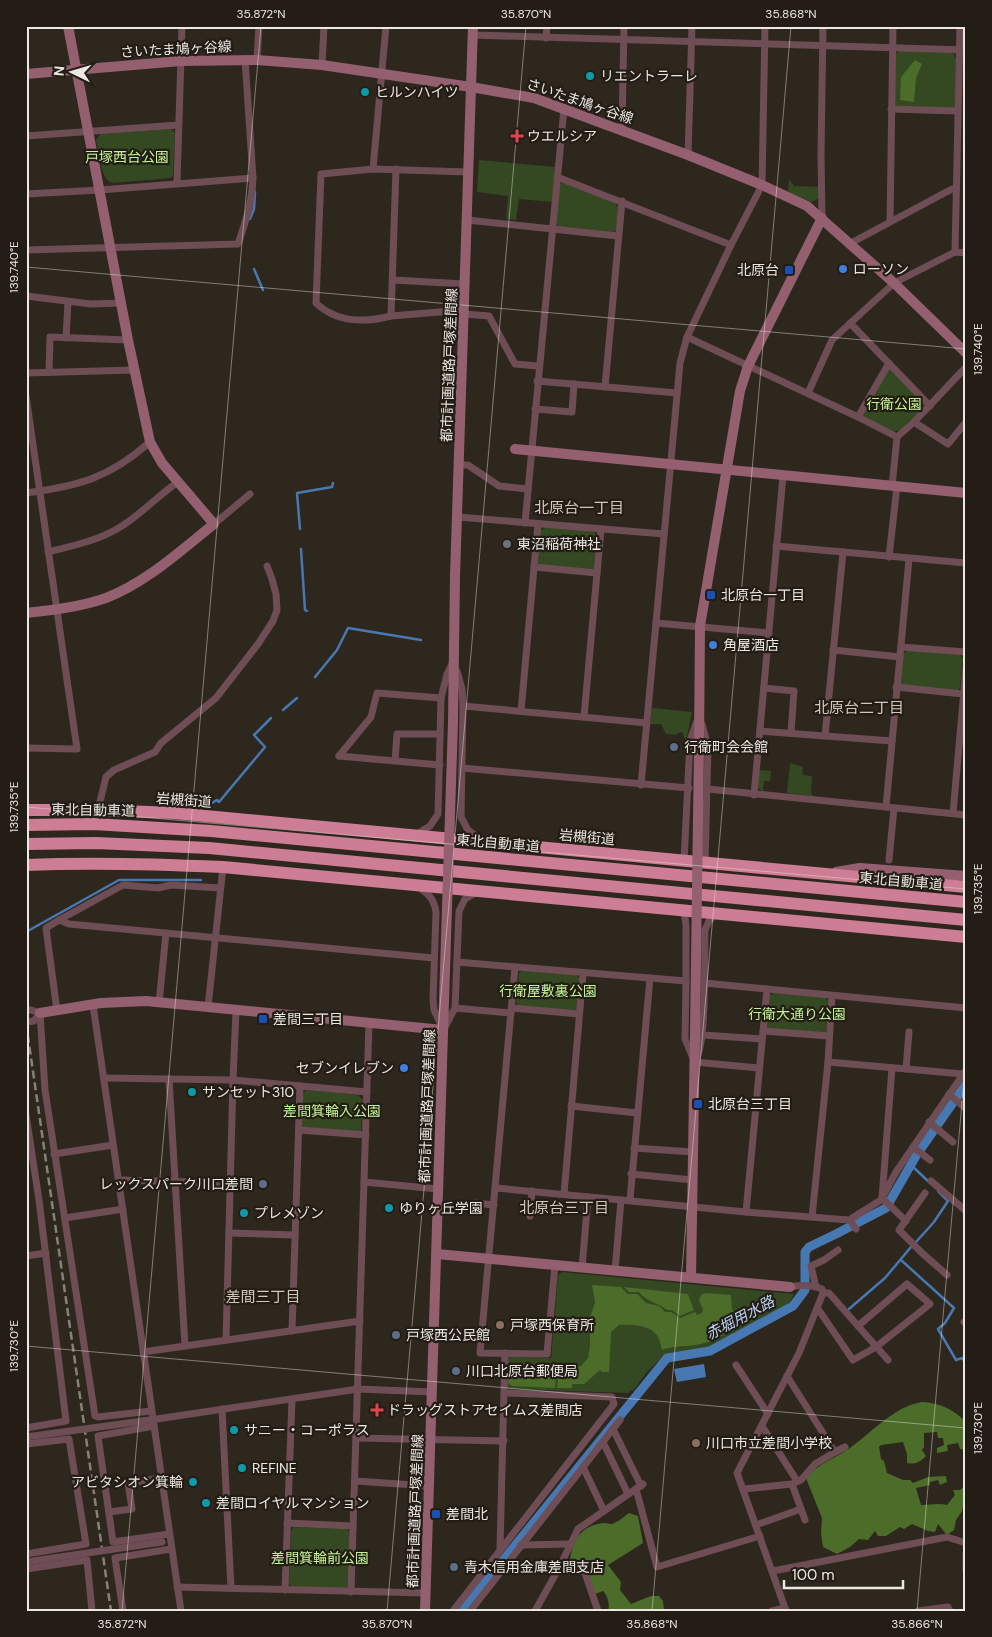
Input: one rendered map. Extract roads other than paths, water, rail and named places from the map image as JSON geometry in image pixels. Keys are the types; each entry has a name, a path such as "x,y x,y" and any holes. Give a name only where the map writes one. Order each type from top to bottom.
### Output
{"highway":[{"name":"岩槻街道","path":"26,810 98,810 183,814 966,887"},
{"name":"東北自動車道","path":"26,825 93,824 211,831 966,902"},
{"path":"26,844 96,843 209,848 966,920"},
{"path":"26,865 145,863 223,867 966,937"}],"street":[{"path":"68,26 128,340 150,442 162,463 214,524"},
{"path":"177,183 182,26"},
{"path":"257,60 259,26"},
{"path":"322,65 324,26"},
{"path":"374,169 386,26"},
{"path":"546,38 547,26"},
{"path":"622,129 624,26"},
{"path":"688,155 692,26"},
{"path":"641,785 680,362 687,338 762,185 765,26"},
{"path":"699,1034 700,626 740,391 748,366 822,218 823,26"},
{"path":"890,221 893,26"},
{"path":"955,252 957,111 962,50 960,26"},
{"path":"473,31 546,38 962,50"},
{"name":"都市計画道路戸塚差間線","path":"426,1611 453,722 458,706 454,661 473,31"},
{"path":"26,250 238,244 250,208 253,178 245,60"},
{"name":"さいたま鳩ヶ谷線","path":"26,74 181,62 257,60 322,65 534,98 688,155 762,185 807,206 894,283 966,353"},
{"path":"525,523 538,366 564,108"},
{"path":"891,109 957,111"},
{"path":"26,136 88,130 178,125"},
{"path":"468,172 374,169 321,174 316,303 325,311 342,319 363,320 391,316 464,312 489,316 515,364 538,366"},
{"path":"391,316 396,170"},
{"path":"557,177 731,245"},
{"path":"26,194 253,178"},
{"path":"850,243 952,189 956,189"},
{"path":"605,387 622,201"},
{"path":"467,220 618,236"},
{"path":"808,393 832,340 894,283 955,252 966,253"},
{"path":"393,280 465,284"},
{"path":"26,296 90,304 122,303"},
{"path":"66,338 68,302"},
{"path":"850,323 930,406"},
{"path":"49,372 50,337 128,340"},
{"path":"687,338 808,393 897,437"},
{"path":"858,417 889,363"},
{"path":"889,557 897,437 930,406 966,367"},
{"path":"26,373 135,370"},
{"path":"537,381 677,393"},
{"path":"535,409 572,412 574,384"},
{"path":"26,396 77,749 26,748"},
{"path":"914,422 948,444 966,422"},
{"path":"26,494 72,486 95,478 116,469 150,442"},
{"path":"515,449 966,493"},
{"path":"459,465 468,465 499,486 528,489"},
{"path":"754,794 783,476"},
{"path":"48,552 90,541 118,529 178,482"},
{"path":"26,613 90,603 122,591 148,576 250,494"},
{"path":"458,516 664,534"},
{"path":"521,711 538,524"},
{"path":"584,717 601,529"},
{"path":"776,546 966,563"},
{"path":"825,736 843,552"},
{"path":"889,860 892,741 909,559"},
{"path":"98,810 106,777 114,770 155,752 161,743 216,698 258,644 273,621 276,610 276,594 267,566"},
{"path":"534,567 597,573"},
{"path":"656,622 769,634"},
{"path":"901,647 966,652"},
{"path":"833,650 900,657"},
{"path":"411,836 422,832 430,826 438,814 441,698 447,674 454,661"},
{"path":"952,813 966,668"},
{"path":"896,687 964,694"},
{"path":"764,688 794,691 791,733"},
{"path":"440,765 339,756 371,717 377,693 441,698"},
{"path":"492,844 478,838 468,830 461,818 462,768 458,706 647,723"},
{"path":"684,861 690,740 699,713"},
{"path":"699,713 708,747 705,863"},
{"path":"760,731 892,741"},
{"path":"395,761 397,734 440,734"},
{"path":"462,768 688,788"},
{"path":"708,789 966,815"},
{"path":"208,1007 223,867"},
{"path":"825,874 860,868 966,875"},
{"path":"57,1010 46,928 123,884 158,888 171,885 220,888"},
{"path":"412,884 427,893 435,903 434,1010 443,1030"},
{"path":"443,1030 455,1008 459,911 465,899 480,890"},
{"path":"684,911 686,925 685,1039 694,1062"},
{"path":"691,1278 694,1062 704,983 704,930 716,913"},
{"path":"59,920 69,924 434,958"},
{"path":"868,928 900,936 966,944"},
{"path":"159,1003 166,932"},
{"path":"457,962 583,974 686,981"},
{"path":"515,967 480,1353 547,1354 556,1265"},
{"path":"564,1194 583,974"},
{"path":"630,1200 650,978"},
{"path":"704,983 966,1008"},
{"path":"746,1212 767,989"},
{"path":"812,1217 828,1062 832,996"},
{"path":"26,1010 40,1013 124,1002 159,1003 443,1030"},
{"path":"93,1005 152,1411 168,1541 180,1611"},
{"path":"455,1008 579,1014"},
{"path":"226,1340 236,1010"},
{"path":"26,1022 34,1021 40,1013"},
{"path":"40,1013 45,1090 95,1416 152,1411"},
{"path":"351,1592 369,1023"},
{"path":"763,1031 829,1036"},
{"path":"906,1069 909,1032"},
{"path":"699,1034 762,1039"},
{"path":"694,1062 759,1068"},
{"path":"496,1188 812,1217 853,1224 886,1201 896,1172 917,1150 952,1098 964,1072 828,1062"},
{"path":"892,1068 886,1201 906,1221"},
{"path":"104,1078 233,1080 367,1092"},
{"path":"169,1079 185,1346"},
{"path":"292,1331 300,1086"},
{"path":"952,1098 966,1109"},
{"path":"572,1106 637,1113"},
{"path":"26,1115 29,1147 46,1253 66,1421 26,1428"},
{"path":"933,1125 953,1142"},
{"path":"299,1130 366,1135"},
{"path":"54,1154 113,1145"},
{"path":"634,1148 693,1152"},
{"path":"917,1150 930,1160"},
{"path":"632,1174 693,1180"},
{"path":"118,1180 230,1183"},
{"path":"932,1180 966,1211"},
{"path":"364,1182 438,1189"},
{"path":"530,1216 532,1191"},
{"path":"925,1193 899,1230 947,1275"},
{"path":"582,1268 588,1196"},
{"path":"615,1270 621,1200"},
{"path":"475,1204 494,1205"},
{"path":"65,1218 123,1209"},
{"path":"229,1233 295,1235"},
{"path":"813,1287 812,1266 838,1250"},
{"path":"26,1256 46,1253"},
{"path":"437,1254 691,1278 813,1287 822,1290 823,1293 828,1293 888,1360"},
{"path":"818,1309 853,1360 876,1347 930,1304 907,1284 858,1326"},
{"path":"772,1611 786,1609 744,1488 737,1473 799,1353 823,1293"},
{"path":"143,1352 360,1321"},
{"path":"500,1548 506,1353"},
{"path":"736,1365 768,1414"},
{"path":"787,1376 835,1452"},
{"path":"168,1541 113,1542 98,1436 222,1409 358,1389 432,1392"},
{"path":"453,1611 500,1548 512,1536 614,1404 612,1397 505,1393"},
{"path":"284,1590 292,1399"},
{"path":"222,1409 231,1588"},
{"path":"470,1611 620,1420"},
{"path":"26,1437 144,1421 153,1423"},
{"path":"762,1426 794,1482 800,1509 805,1520"},
{"path":"613,1429 640,1486 657,1567 760,1536"},
{"path":"356,1438 504,1441"},
{"path":"26,1444 69,1439 86,1544 26,1554"},
{"path":"603,1442 628,1494"},
{"path":"744,1488 801,1480 815,1464 845,1447"},
{"path":"583,1467 604,1511"},
{"path":"109,1512 132,1509 128,1483 161,1478"},
{"path":"355,1481 429,1486"},
{"path":"535,1611 578,1529 640,1486"},
{"path":"756,1525 800,1509"},
{"path":"287,1523 353,1526"},
{"path":"773,1571 947,1537 966,1543"},
{"path":"26,1562 168,1541"},
{"path":"123,1611 115,1558 168,1541"},
{"path":"522,1545 570,1544"},
{"path":"966,1554 966,1570"},
{"path":"26,1569 87,1560 92,1611"},
{"path":"559,1568 581,1570 585,1573 598,1611"},
{"path":"177,1587 426,1593"},
{"path":"918,1611 948,1607 950,1611"}],"water":[{"path":"704,1364 706,1377 677,1382 674,1369"}],"waterway":[{"path":"250,219 254,209 255,192"},
{"path":"254,269 263,290"},
{"path":"300,529 297,493 332,487 333,483"},
{"path":"301,549 305,610 307,611"},
{"path":"315,677 337,650 348,628 421,640"},
{"path":"283,710 297,698"},
{"path":"203,805 217,800 219,802 265,747 254,735 271,718"},
{"path":"26,932 119,880 201,880"},
{"name":"赤堀用水路","path":"462,1611 667,1358 710,1351 793,1306 805,1290 805,1252 809,1247 886,1208 916,1156 966,1084"},
{"path":"911,1165 929,1182"},
{"path":"916,1242 934,1222 948,1201 938,1191"},
{"path":"849,1309 885,1278 911,1247"},
{"path":"901,1260 954,1308 945,1323 938,1329 956,1360 962,1358 966,1363"}],"railway":[{"path":"26,1023 111,1611"}],"place":[{"name":"リエントラーレ","path":"590,76"},
{"name":"ヒルンハイツ","path":"365,92"},
{"name":"ウエルシア","path":"517,136"},
{"name":"ローソン","path":"843,269"},
{"name":"北原台","path":"789,270"},
{"name":"東沼稲荷神社","path":"507,544"},
{"name":"北原台一丁目","path":"711,595"},
{"name":"角屋酒店","path":"713,645"},
{"name":"行衛町会会館","path":"674,747"},
{"name":"差間三丁目","path":"263,1019"},
{"name":"セブンイレブン","path":"404,1068"},
{"name":"サンセット310","path":"192,1092"},
{"name":"北原台三丁目","path":"698,1104"},
{"name":"レックスパーク川口差間","path":"263,1184"},
{"name":"ゆりヶ丘学園","path":"389,1208"},
{"name":"プレメゾン","path":"244,1213"},
{"name":"戸塚西保育所","path":"500,1325"},
{"name":"戸塚西公民館","path":"396,1335"},
{"name":"川口北原台郵便局","path":"456,1371"},
{"name":"ドラッグストアセイムス差間店","path":"377,1410"},
{"name":"サニー・コーポラス","path":"234,1430"},
{"name":"川口市立差間小学校","path":"696,1443"},
{"name":"REFINE","path":"242,1468"},
{"name":"アビタシオン箕輪","path":"193,1482"},
{"name":"差間ロイヤルマンション","path":"206,1503"},
{"name":"差間北","path":"436,1514"},
{"name":"青木信用金庫差間支店","path":"454,1567"}],"district":[{"name":"北原台一丁目","path":"579,508"},
{"name":"北原台二丁目","path":"859,708"},
{"name":"北原台三丁目","path":"564,1208"},
{"name":"差間三丁目","path":"263,1297"}],"park label":[{"name":"戸塚西台公園","path":"127,157"},
{"name":"行衛公園","path":"894,404"},
{"name":"行衛屋敷裏公園","path":"548,991"},
{"name":"行衛大通り公園","path":"797,1014"},
{"name":"差間箕輪入公園","path":"332,1111"},
{"name":"差間箕輪前公園","path":"320,1558"}]}
